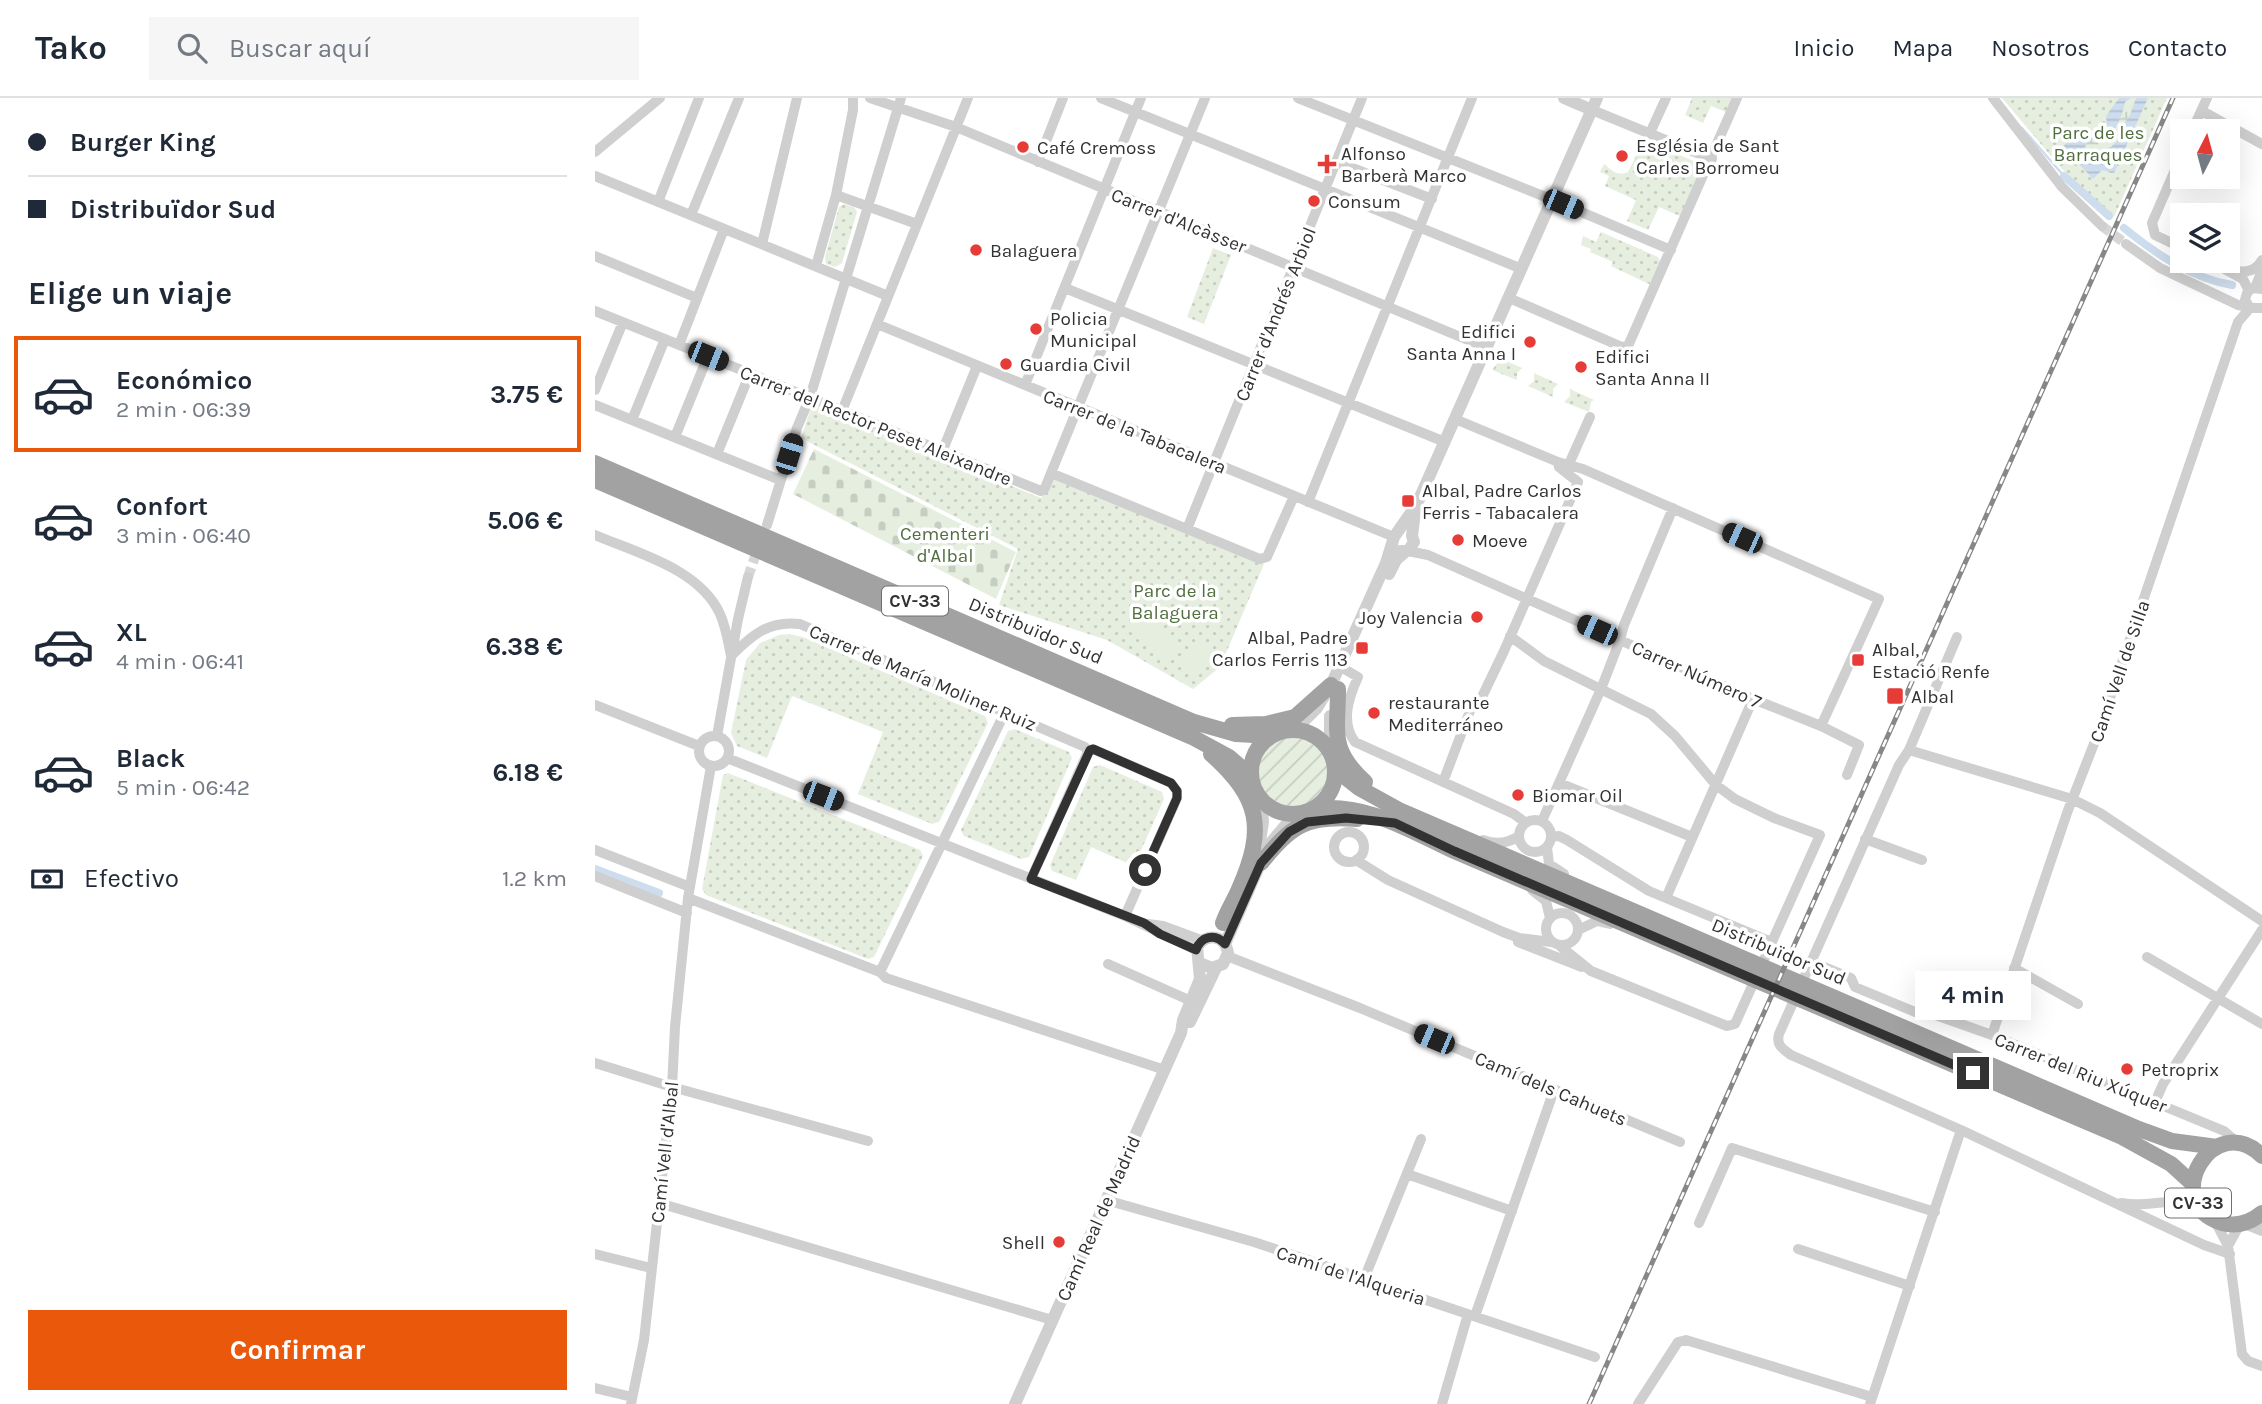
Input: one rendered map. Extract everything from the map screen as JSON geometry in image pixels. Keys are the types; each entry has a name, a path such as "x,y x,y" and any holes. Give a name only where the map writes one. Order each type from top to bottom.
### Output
{"highway":[{"name":"Distribuïdor Sud","path":"595,463 1194,729 1251,776"},
{"name":"Distribuïdor Sud","path":"595,480 1194,729 1271,736"},
{"path":"1194,729 1281,721 1303,711 1335,687"},
{"path":"1335,687 1337,733 1341,754 1397,817"},
{"path":"1194,729 1236,779 1252,804 1255,814 1253,842 1246,872 1223,923"},
{"path":"1294,730 1315,736 1330,751 1335,769 1330,792 1314,809"},
{"name":"CV-33","path":"1271,736 1294,730"},
{"path":"1251,776 1255,753 1271,736"},
{"name":"Distribuïdor Sud","path":"1335,769 1397,817 1454,851 1664,939 1733,962 2155,1135 2172,1141 2217,1147"},
{"name":"CV-33","path":"1251,776 1261,800"},
{"path":"1261,800 1282,813 1295,814"},
{"name":"Distribuïdor Sud","path":"1314,809 1349,808 1397,817 1450,832 1658,921 1733,962"},
{"name":"CV-33","path":"1295,814 1314,809"},
{"path":"1261,863 1289,832 1307,822 1397,817"},
{"name":"Distribuïdor Sud","path":"1827,1002 2140,1146 2171,1164 2193,1184"},
{"path":"2235,1144 2247,1146 2262,1156"},
{"name":"CV-33","path":"2235,1144 2217,1147 2199,1162 2193,1184 2199,1206 2215,1220 2227,1224 2242,1224 2262,1213"}],"street":[{"path":"595,152 660,98"},
{"path":"658,202 699,98"},
{"path":"691,215 739,98"},
{"path":"762,244 797,98"},
{"path":"816,266 836,195 853,98"},
{"name":"Carrer d'Alcàsser","path":"870,98 899,103 1487,348"},
{"path":"842,411 968,98"},
{"path":"1038,162 1063,98"},
{"path":"1101,98 1522,269"},
{"path":"1025,385 1141,98"},
{"path":"1205,98 1051,473 1265,559 1294,496"},
{"path":"1298,98 1671,250"},
{"name":"Carrer d'Andrés Arbiol","path":"1187,529 1362,98"},
{"path":"1308,502 1472,98"},
{"path":"1564,98 1595,104 1650,133 1712,159"},
{"path":"1650,133 1666,98"},
{"path":"1509,298 1623,348 1629,344 1737,98"},
{"path":"1993,98 2062,187 2102,226"},
{"path":"2198,119 2207,98"},
{"path":"767,525 797,428 810,397 899,103"},
{"path":"1330,751 1330,715 1335,687 1395,538 1417,504 1595,104"},
{"path":"2202,111 2262,144"},
{"path":"1337,162 1432,200"},
{"path":"595,176 888,296"},
{"path":"2170,180 2154,215 2152,230 2155,235 2170,242"},
{"path":"836,195 917,224"},
{"path":"679,345 724,229"},
{"path":"2126,244 2160,268 2225,299 2249,308 2262,308"},
{"path":"595,256 697,298"},
{"path":"2240,270 2249,271 2262,260"},
{"path":"2249,308 2245,300 2262,270"},
{"path":"2234,273 2253,290"},
{"path":"1065,288 1445,442"},
{"path":"2225,299 2236,299 2253,290"},
{"name":"Camí Vell de Silla","path":"1992,1035 2238,322 2249,308"},
{"name":"Carrer del Rector Peset Aleixandre","path":"595,311 1041,491 1051,473"},
{"path":"595,390 623,322"},
{"name":"Carrer de la Tabacalera","path":"877,324 1395,538"},
{"path":"632,420 665,339"},
{"path":"675,437 708,356"},
{"path":"941,452 977,366"},
{"path":"717,454 750,373"},
{"path":"595,405 780,480"},
{"path":"1443,782 1473,703 1481,699 1578,482 1559,467 1564,463 1590,416"},
{"path":"1455,419 1673,508 1878,600 1821,726"},
{"path":"1294,730 1317,708 1346,670 1394,564 1410,545 1417,504"},
{"path":"1542,821 1601,689 1624,625 1673,508"},
{"path":"1395,538 1407,532 1410,545"},
{"path":"595,535 680,571 698,583 720,613 731,656"},
{"path":"1395,538 1399,551 1410,545"},
{"name":"Carrer Número 7","path":"1410,545 1527,600 1821,726 1859,745 1847,775"},
{"path":"717,736 748,577"},
{"name":"Carrer de María Moliner Ruiz","path":"731,656 761,629 775,624 800,624 1085,747 1088,752 1093,749 1171,783 1177,791 1177,798 1125,916"},
{"path":"1503,932 1512,940 1695,1014 1731,1025 1738,1020 1820,835 1747,804 1716,785 1675,736 1651,714 1544,661 1510,636"},
{"path":"1957,637 1909,750 1899,765 1810,961 1779,1034 1777,1040 1780,1047 1791,1055 1961,1130 2204,1245 2229,1250"},
{"path":"1346,670 1358,677 1347,702 1347,719 1351,737 1355,742 1514,814 1525,823"},
{"path":"1666,898 1753,699"},
{"path":"595,705 699,746"},
{"path":"880,972 1005,712"},
{"path":"717,736 727,744 727,758 720,764 711,766 701,759 699,746 704,739 717,736"},
{"path":"1909,750 2072,799 2100,813 2262,921"},
{"path":"1031,879 1088,752"},
{"path":"727,758 1144,923 1163,926 1203,942 1218,938 1226,950"},
{"name":"Camí Vell d'Albal","path":"631,1400 644,1340 672,1087 688,898 711,766"},
{"path":"1559,783 1692,837"},
{"path":"1261,800 1263,822 1255,859 1240,897 1230,916 1203,942 1200,963 1208,968 1223,964 1226,950 1261,863 1274,837 1295,814"},
{"path":"1450,832 1465,833 1498,844 1519,836 1525,823 1542,821 1549,828 1552,837 1547,847 1547,858 1554,869 1641,908 1658,921"},
{"path":"1519,836 1527,850 1537,852 1547,847"},
{"path":"1552,837 1567,840 1649,891 1772,942"},
{"path":"1865,839 1922,860"},
{"path":"595,850 690,887"},
{"path":"1454,851 1463,859 1535,892 1546,901 1548,923 1556,944 1591,971"},
{"path":"1356,860 1388,880 1503,932 1556,944 1573,941"},
{"path":"595,876 687,913"},
{"path":"688,898 880,972 886,978 1165,1070"},
{"path":"1528,939 1559,914 1569,915 1576,921 1578,930 1573,941 1578,959"},
{"path":"1578,930 1597,921 1664,939"},
{"path":"2155,1102 2163,1084 2262,930"},
{"name":"Camí dels Cahuets","path":"1226,950 1680,1142"},
{"path":"2147,957 2262,1024"},
{"name":"Carrer del Riu Xúquer","path":"1810,961 1851,978 1855,986 1920,1014 1927,1012 1992,1035 2224,1131 2235,1144"},
{"name":"Camí Real de Madrid","path":"1015,1404 1181,1033 1200,979 1200,963"},
{"path":"1108,964 1191,1000"},
{"name":"Camí Real de Madrid","path":"1181,1033 1189,1023 1216,968"},
{"path":"2014,968 2078,1004"},
{"path":"595,1063 672,1087 868,1140"},
{"path":"1442,1404 1554,1090"},
{"path":"1638,1404 1678,1342 1686,1340 1871,1400 1961,1130"},
{"path":"1364,1279 1421,1139"},
{"path":"1699,1223 1733,1148 1935,1212"},
{"path":"1407,1174 1512,1211"},
{"name":"Camí de l'Alqueria","path":"1105,1200 1254,1242 1595,1357"},
{"path":"2107,1200 2146,1206 2179,1200 2199,1206"},
{"path":"659,1203 1052,1320"},
{"path":"2215,1220 2229,1250 2242,1354 2248,1361 2262,1366"},
{"path":"2229,1250 2242,1224"},
{"name":"CV-33","path":"2242,1224 2262,1230"},
{"path":"1798,1249 1910,1286"},
{"path":"595,1254 651,1269"},
{"path":"595,1388 631,1400"}],"green space":[{"path":"1692,98 1732,98 1726,112 1711,106 1703,123 1685,115"},
{"name":"Parc de les Barraques","path":"2002,98 2167,98 2114,217 2061,168"},
{"path":"2136,98 2130,115 2120,129 2118,140 2111,147 2104,149 2107,155 2101,158 2089,153 2085,146 2088,142 2111,134 2124,112 2125,102"},
{"path":"1644,140 1703,165 1680,216 1659,207 1648,230 1627,221 1636,200 1605,186 1609,176 1600,172 1604,164 1617,173 1628,172"},
{"path":"844,204 854,207 857,212 842,263 835,267 826,264 825,257 839,207"},
{"path":"1601,232 1658,257 1661,263 1651,285 1611,266 1613,262 1581,245 1583,236 1596,242"},
{"path":"1213,248 1231,255 1204,324 1187,317"},
{"path":"1498,357 1522,368 1517,373 1517,380 1492,370 1499,361"},
{"path":"1534,373 1558,384 1553,389 1553,397 1528,386 1534,381"},
{"path":"1570,389 1594,400 1589,412 1564,402 1570,396"},
{"name":"Parc de la Balaguera","path":"813,402 1041,498 1054,478 1264,564 1220,667 1193,689 1107,640 999,605 1018,549 801,438"},
{"name":"Cementeri d'Albal","path":"814,449 1016,552 996,599 793,494"},
{"path":"1145,613 1182,646 1164,664 1129,630"},
{"path":"789,634 803,637 985,716 988,723 939,822 932,824 858,794 883,732 792,696 767,758 737,746 731,733 746,660 760,643"},
{"path":"1201,638 1217,653 1192,678 1177,664"},
{"path":"1015,729 1069,752 1072,758 1029,857 1021,859 964,836 961,830 1008,731"},
{"path":"1293,735 1313,741 1323,751 1329,771 1323,791 1313,801 1293,807 1273,801 1263,791 1257,771 1263,751 1273,741"},
{"path":"1100,765 1162,792 1164,799 1134,866 1091,847 1076,880 1052,871 1050,865 1093,767"},
{"path":"728,773 920,850 923,856 874,957 868,959 706,895 702,889 723,775"}],"water":[{"path":"2119,98 2131,98 2125,102 2120,119 2111,134 2101,141 2092,141 2086,145 2089,153 2096,151 2101,158 2106,156 2103,149 2111,147 2118,140 2120,129 2130,115 2136,98 2148,98 2114,173 2102,170 2093,179 2064,145 2076,130 2078,137 2107,128 2106,116"}],"waterway":[{"path":"2022,128 2064,176"},
{"path":"2064,176 2109,216"},
{"path":"2124,228 2188,271 2232,285"},
{"path":"595,869 659,893"}],"tunnel":[{"path":"2102,226 2126,244"},
{"path":"748,577 759,545"}],"railway":[{"path":"1589,1404 2173,98"}],"place":[{"name":"Café Cremoss","path":"1023,147"},
{"name":"Església de Sant Carles Borromeu","path":"1622,156"},
{"name":"Alfonso Barberà Marco","path":"1327,164"},
{"name":"Consum","path":"1314,201"},
{"name":"Balaguera","path":"976,250"},
{"name":"Policia Municipal","path":"1036,329"},
{"name":"Edifici Santa Anna I","path":"1530,342"},
{"name":"Guardia Civil","path":"1006,364"},
{"name":"Edifici Santa Anna II","path":"1581,367"},
{"name":"Albal, Padre Carlos Ferris - Tabacalera","path":"1408,501"},
{"name":"Moeve","path":"1458,540"},
{"name":"Joy Valencia","path":"1477,617"},
{"name":"Albal, Padre Carlos Ferris 113","path":"1362,648"},
{"name":"Albal, Estació Renfe","path":"1858,660"},
{"name":"Albal","path":"1895,696"},
{"name":"restaurante Mediterráneo","path":"1374,713"},
{"name":"Biomar Oil","path":"1518,795"},
{"name":"Petroprix","path":"2127,1069"},
{"name":"Shell","path":"1059,1242"}],"route":[{"path":"1145,870 1177,798 1177,791 1171,783 1090,750 1031,879 1144,923 1160,934 1196,950 1201,940 1206,938 1218,938 1225,944 1261,863 1289,832 1298,826 1319,819 1346,818 1395,823 1454,851 1973,1073"}]}
